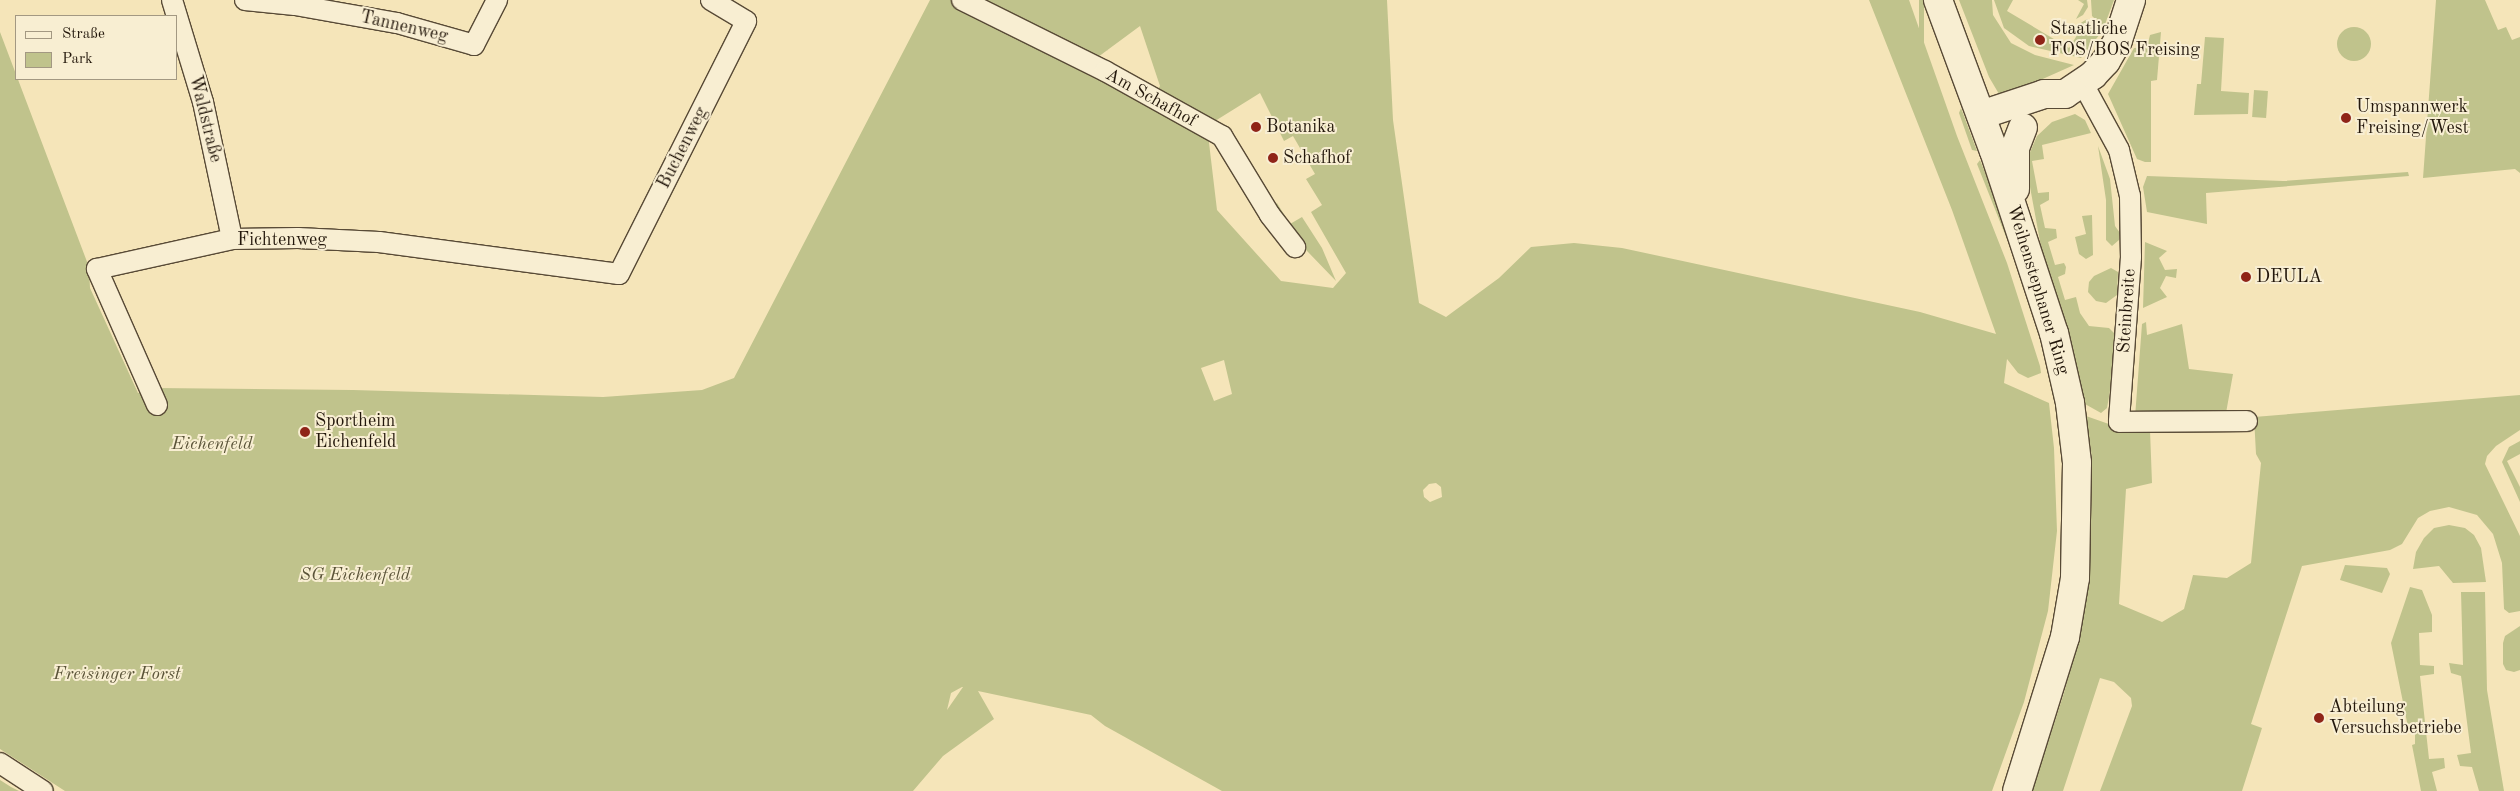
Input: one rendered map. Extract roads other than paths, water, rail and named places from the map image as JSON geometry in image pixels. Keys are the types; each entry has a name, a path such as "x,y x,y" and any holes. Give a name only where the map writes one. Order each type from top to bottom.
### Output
{"main road":[{"name":"Weihenstephaner Ring","path":"1938,0 1984,123 2018,223 2061,360 2073,424 2078,503 2075,578 2065,638 2017,791"},
{"path":"1984,123 2022,126 2052,109 2073,88 2101,68 2111,53 2124,26 2131,0"},
{"path":"1984,123 2044,94 2073,88"},
{"path":"2018,223 2013,170 2022,126"}],"street":[{"name":"Waldstraße","path":"172,0 177,15"},
{"name":"Tannenweg","path":"245,0 295,5 397,23 474,45 497,0"},
{"name":"Buchenweg","path":"619,274 746,21 710,0"},
{"name":"Am Schafhof","path":"962,0 1091,64 1222,136 1270,215 1296,247"},
{"name":"Waldstraße","path":"178,20 203,102 232,239"},
{"name":"Steinbreite","path":"2073,88 2119,150 2130,196 2130,266 2119,422 2247,421"},
{"name":"Fichtenweg","path":"156,405 97,269 232,239 298,238 379,242 619,274"},
{"path":"0,763 43,791"}],"place":[{"name":"Staatliche FOS/BOS Freising","path":"2040,40"},
{"name":"Umspannwerk Freising/West","path":"2346,118"},
{"name":"Botanika","path":"1256,127"},
{"name":"Schafhof","path":"1273,158"},
{"name":"DEULA","path":"2246,277"},
{"name":"Sportheim Eichenfeld","path":"305,432"},
{"name":"Abteilung Versuchsbetriebe","path":"2319,718"}],"park label":[{"name":"Eichenfeld","path":"212,444"},
{"name":"SG Eichenfeld","path":"355,575"},
{"name":"Freisinger Forst","path":"117,674"}]}
